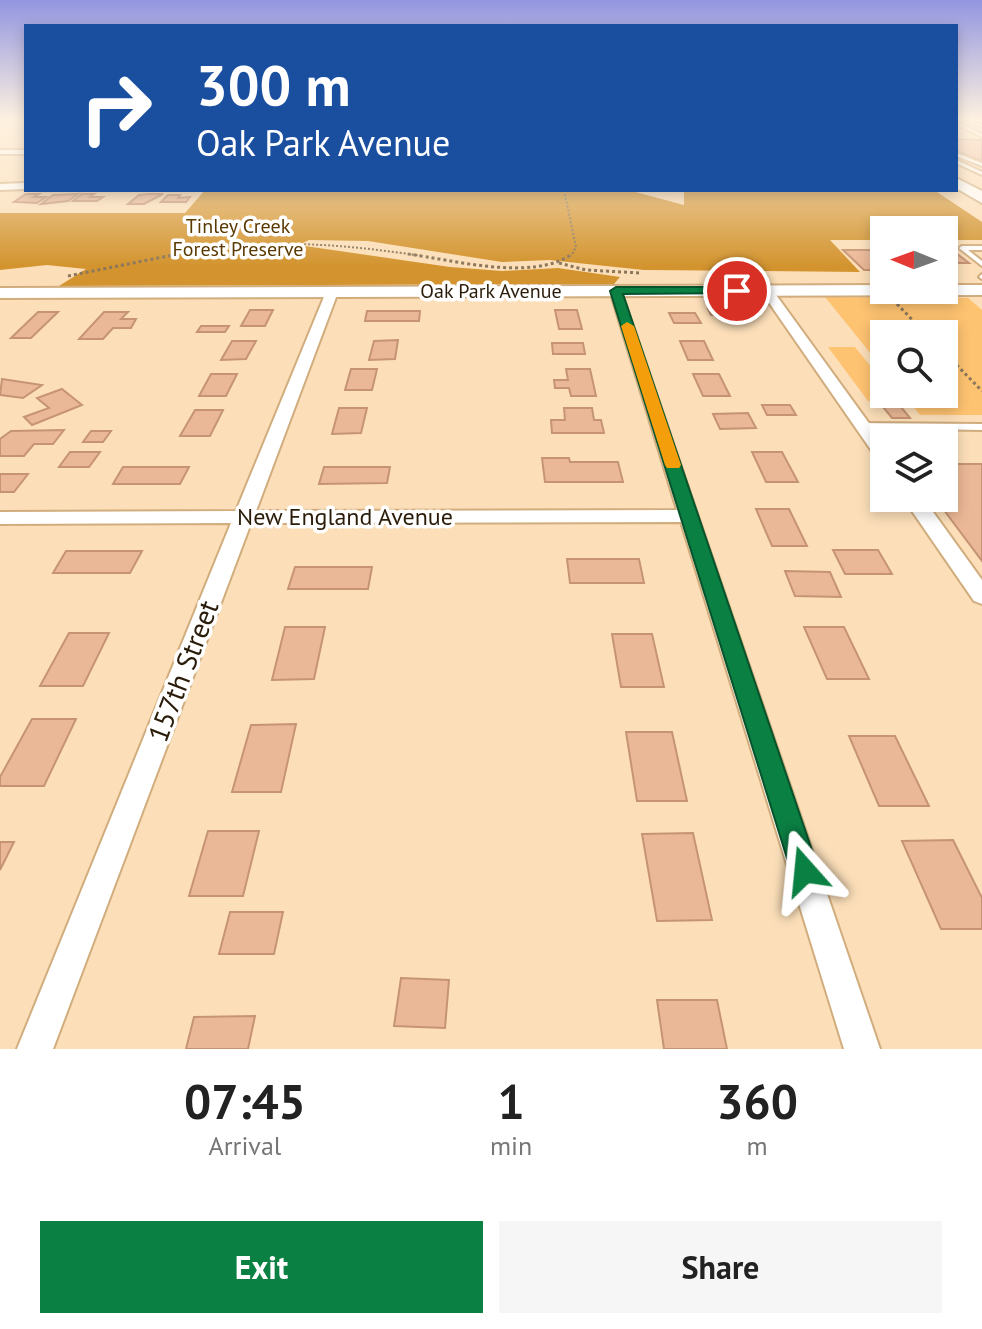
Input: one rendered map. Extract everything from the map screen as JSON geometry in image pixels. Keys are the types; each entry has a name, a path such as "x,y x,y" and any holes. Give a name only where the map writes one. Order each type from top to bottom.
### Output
{"main road":[{"path":"958,183 981,198"}],"street":[{"path":"0,187 24,186"},
{"name":"Oak Park Avenue","path":"958,291 982,290"},
{"path":"616,291 862,1049"},
{"path":"767,291 870,436"},
{"name":"157th Street","path":"35,1049 332,292"},
{"name":"Oak Park Avenue","path":"0,293 870,293"},
{"path":"923,512 982,596"},
{"name":"New England Avenue","path":"0,518 689,516"}],"lane":[{"path":"982,248 962,248 982,264"},
{"path":"863,426 982,427"}],"path":[{"path":"63,276 190,251 242,244 292,242 512,268 557,262 571,256 576,247 564,192"},
{"path":"557,262 586,270 647,274"},
{"path":"902,304 915,320"},
{"path":"958,366 982,391"}],"shaded area":[{"path":"825,297 870,297 870,304 958,304 958,298 968,298 982,310 982,415 920,415 915,408 958,408 958,320 870,320 870,353"},
{"path":"828,347 855,347 870,366 868,401"}],"green space":[{"name":"Tinley Creek Forest Preserve","path":"203,192 635,192 684,205 684,192 937,192 982,222 982,240 958,240 958,216 870,216 870,240 830,240 860,272 644,270 549,260 502,262 368,241 309,240 298,245 450,267 502,271 558,268 620,277 614,284 59,286 86,269 47,265 0,270 0,213 185,213"}],"building":[{"path":"26,194 46,197 37,203 14,202"},
{"path":"78,194 68,201 41,204 53,195"},
{"path":"82,194 103,197 97,201 73,201"},
{"path":"163,194 144,204 128,204 139,195"},
{"path":"168,195 190,197 186,202 161,202"},
{"path":"843,250 870,250 870,270 864,270"},
{"path":"958,255 969,263 958,263"},
{"path":"708,309 732,309 735,315 711,315"},
{"path":"250,310 273,310 265,326 241,326"},
{"path":"555,310 577,310 582,329 559,329"},
{"path":"367,311 420,311 419,321 365,321"},
{"path":"38,312 58,312 31,338 11,338"},
{"path":"104,312 128,312 121,319 136,319 131,328 113,328 103,339 79,339"},
{"path":"669,313 695,313 701,323 674,323"},
{"path":"201,326 229,326 225,332 197,332"},
{"path":"398,340 395,359 369,360 374,341"},
{"path":"232,341 256,341 246,359 221,360"},
{"path":"680,341 704,341 713,360 688,360"},
{"path":"552,343 583,343 585,354 553,354"},
{"path":"351,369 377,369 372,390 345,390"},
{"path":"566,369 590,369 596,396 571,396 569,388 555,388 554,380 568,380"},
{"path":"211,374 237,374 226,396 199,396"},
{"path":"693,374 719,374 730,396 703,396"},
{"path":"2,379 42,385 23,398 0,395"},
{"path":"62,389 82,405 32,425 24,417 49,408 37,398"},
{"path":"762,405 790,405 796,415 767,415"},
{"path":"339,408 367,408 361,433 332,434"},
{"path":"564,408 592,408 594,420 601,420 604,433 552,433 551,420 565,420"},
{"path":"884,408 902,408 910,418 892,418"},
{"path":"195,410 223,410 210,436 180,436"},
{"path":"748,413 756,428 720,429 713,414"},
{"path":"64,430 53,444 34,444 24,456 0,456 0,439 11,431"},
{"path":"91,431 111,431 103,442 83,442"},
{"path":"70,452 100,452 89,467 59,467"},
{"path":"752,452 782,452 798,482 766,482"},
{"path":"542,458 569,458 570,462 618,462 623,482 545,482"},
{"path":"958,464 982,464 982,561 945,512 958,512"},
{"path":"123,467 189,467 180,484 113,484"},
{"path":"324,467 390,467 387,483 319,484"},
{"path":"0,474 28,474 14,492 0,492"},
{"path":"756,509 789,509 807,546 772,546"},
{"path":"833,550 878,550 892,574 845,574"},
{"path":"66,551 142,551 130,573 53,573"},
{"path":"567,559 639,559 644,583 570,583"},
{"path":"295,567 372,567 368,589 288,589"},
{"path":"785,571 830,572 841,597 795,596"},
{"path":"285,627 325,627 314,679 272,680"},
{"path":"804,627 844,627 869,679 827,679"},
{"path":"69,633 109,633 83,686 40,686"},
{"path":"612,634 652,634 664,687 621,687"},
{"path":"32,719 76,719 44,786 0,786 0,777"},
{"path":"296,724 281,792 232,792 251,725"},
{"path":"626,732 672,732 687,801 637,801"},
{"path":"849,736 895,736 929,806 879,806"},
{"path":"208,831 259,831 243,896 189,896"},
{"path":"693,833 712,920 657,921 642,834"},
{"path":"953,840 982,898 982,929 941,929 902,841"},
{"path":"0,842 14,842 0,870"},
{"path":"230,912 283,912 274,954 219,954"},
{"path":"401,978 449,980 445,1028 394,1026"},
{"path":"657,1000 717,1000 727,1049 664,1049"},
{"path":"255,1016 248,1049 186,1049 194,1017"}],"slow traffic":[{"path":"627,326 673,465"}],"route":[{"path":"737,291 616,291 805,871"}]}
